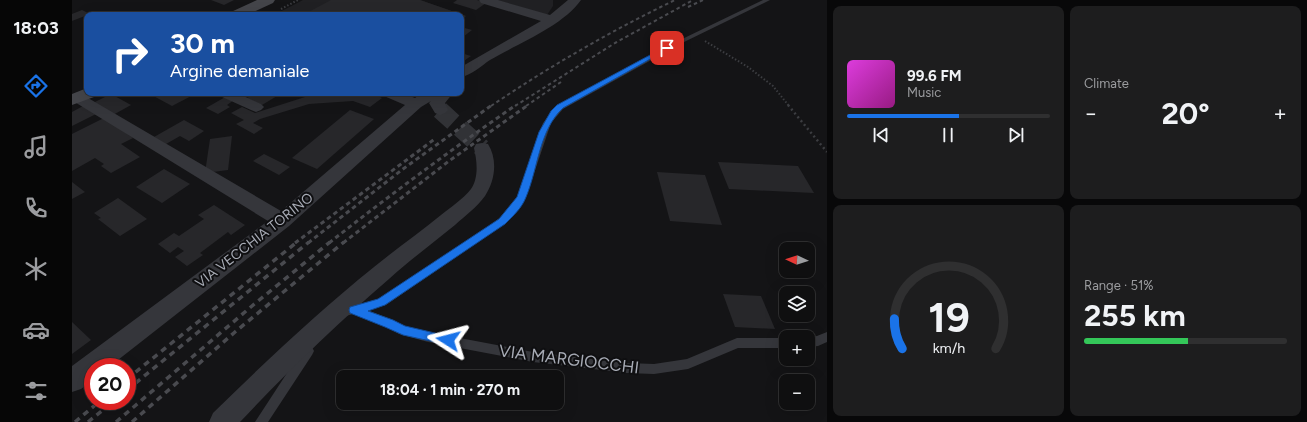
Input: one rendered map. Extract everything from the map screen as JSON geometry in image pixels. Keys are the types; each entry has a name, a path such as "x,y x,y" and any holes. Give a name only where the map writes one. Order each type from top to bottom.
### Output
{"main road":[{"path":"242,12 268,0"},
{"path":"260,12 282,4"}],"street":[{"path":"485,0 552,20"},
{"path":"464,71 552,20 575,0"},
{"path":"464,81 535,35 535,30"},
{"path":"79,94 282,221"},
{"path":"232,96 256,107"},
{"path":"402,96 437,103 441,96"},
{"name":"VIA VECCHIA TORINO","path":"72,381 282,221 429,102"},
{"path":"222,422 270,373 344,312 382,273 469,203 481,187 485,176 485,159 482,148"}],"lane":[{"path":"261,422 303,357 325,331 344,312 382,302 491,229 510,214 522,198 547,123 560,107 615,76 694,35 767,0"},
{"name":"VIA MARGIOCCHI","path":"344,312 389,323 403,331 428,337 533,357 627,368 654,369 688,364 737,343 779,343"},
{"path":"815,341 827,337"}],"path":[{"path":"282,4 298,0"},
{"path":"694,35 737,60 773,86 827,152"}],"shaded area":[{"path":"303,0 420,0 454,12 280,12"},
{"path":"497,0 553,0 553,6 547,15"}],"building":[{"path":"211,0 234,0 224,5"},
{"path":"331,0 420,0 454,12 309,12"},
{"path":"457,0 477,0 486,3 476,10 453,3"},
{"path":"82,10 86,12 84,12 84,16 72,21 72,14"},
{"path":"464,28 472,30 464,36"},
{"path":"464,54 471,56 464,61"},
{"path":"107,96 115,96 131,105 113,115 93,103"},
{"path":"154,96 191,96 172,106"},
{"path":"227,96 234,100 227,105 230,107 218,114 206,108"},
{"path":"251,96 277,96 262,105 247,98"},
{"path":"378,96 382,98 370,107 353,101 309,104 260,119 253,123 263,128 254,134 236,124 244,120 231,113 242,107 255,113 305,97"},
{"path":"83,106 96,114 72,126 72,112"},
{"path":"350,110 374,119 317,169 292,158"},
{"path":"104,118 133,138 121,144 140,157 111,173 101,166 104,164 95,158 72,171 72,134"},
{"path":"184,120 204,131 189,141 180,136 166,144 154,137"},
{"path":"232,136 228,170 205,173 210,139"},
{"path":"264,154 290,167 279,175 253,161"},
{"path":"718,162 798,166 814,193 729,189"},
{"path":"164,169 190,184 162,203 136,187"},
{"path":"657,172 705,175 722,225 670,221"},
{"path":"72,182 85,192 72,199"},
{"path":"118,198 147,219 120,236 98,219 101,218 94,213"},
{"path":"214,205 245,225 231,235 228,232 200,253 203,255 187,266 175,257 184,251 178,247 170,253 158,244 174,233 179,236 204,219 198,215"},
{"path":"723,294 761,296 775,329 735,327"},
{"path":"72,322 91,340 72,354"}],"tunnel":[{"path":"440,110 482,148"}],"railway":[{"path":"491,106 581,50 675,0"},
{"path":"515,106 615,43 693,0"},
{"path":"688,7 703,0"},
{"path":"526,106 561,82"},
{"path":"308,243 403,169 492,105"},
{"path":"329,243 421,172 516,105"},
{"path":"343,243 449,161 528,105"},
{"path":"295,243 436,138"},
{"path":"136,372 297,242"},
{"path":"136,383 309,242"},
{"path":"116,422 252,306 330,242"},
{"path":"132,422 235,332 344,242"},
{"path":"75,422 89,410"},
{"path":"88,422 103,410"}],"route":[{"path":"448,340 403,331 389,323 354,310 382,302 502,221 510,214 522,198 543,132 555,111 667,48"}]}
